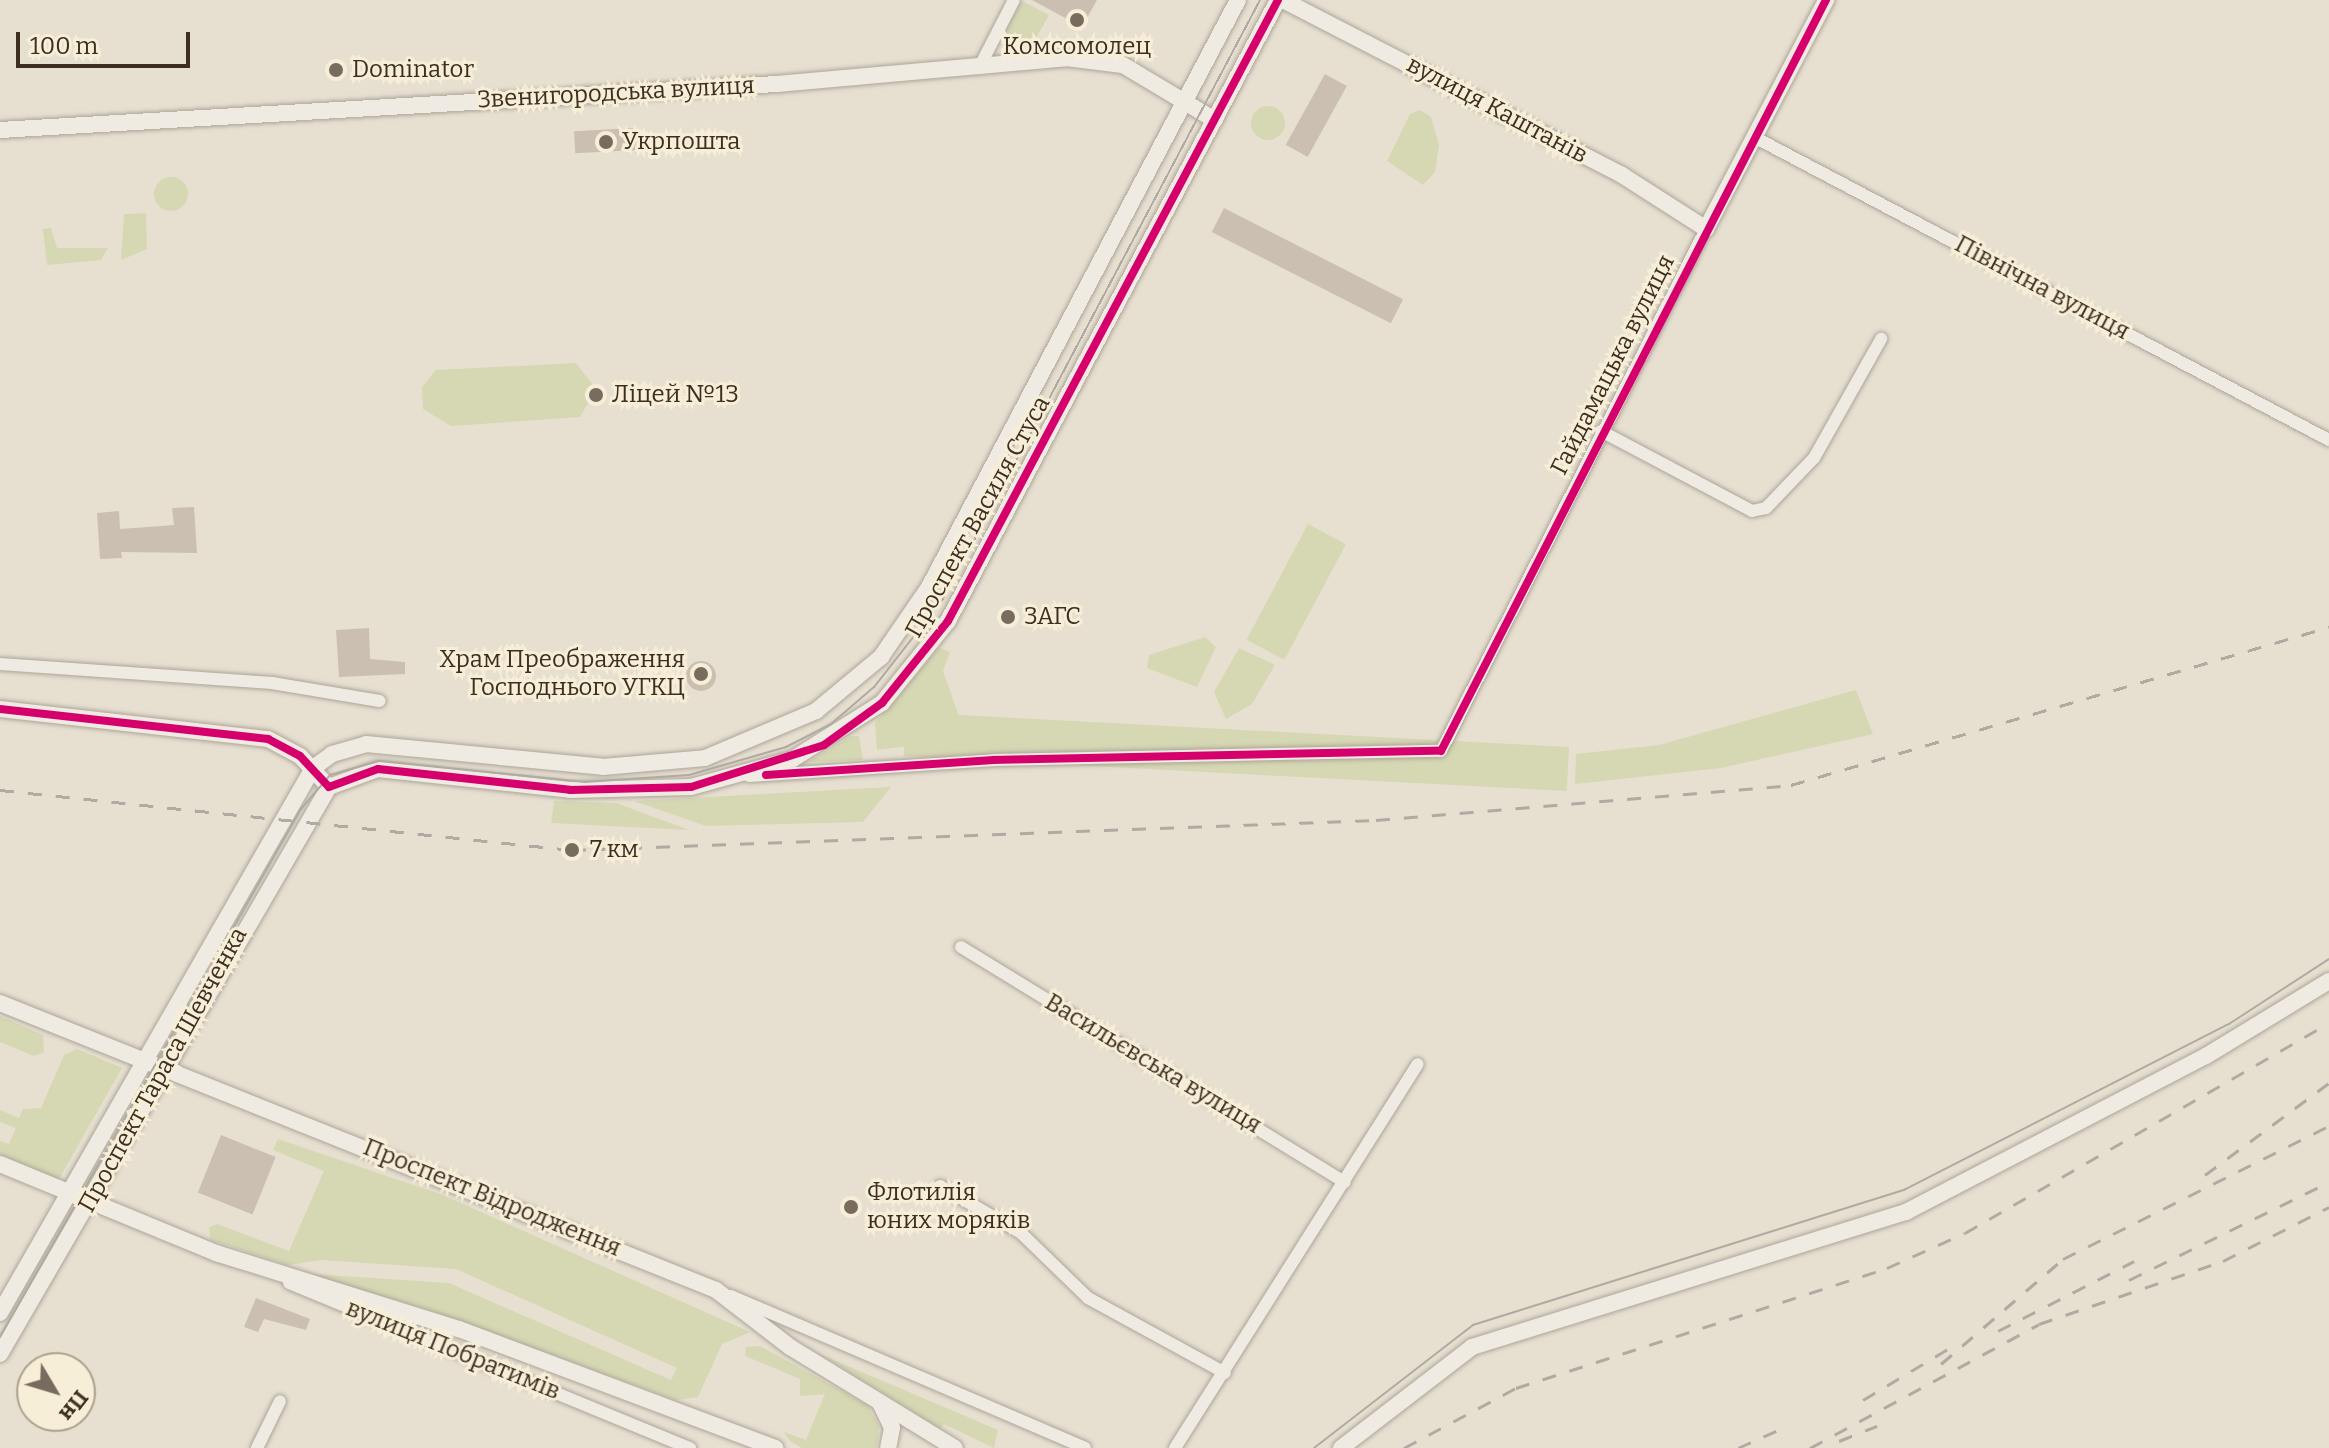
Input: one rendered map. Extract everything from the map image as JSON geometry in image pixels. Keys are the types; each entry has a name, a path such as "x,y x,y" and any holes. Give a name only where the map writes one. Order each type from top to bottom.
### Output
{"street":[{"path":"979,68 1014,0"},
{"name":"Проспект Василя Стуса","path":"313,768 366,744 506,763 603,767 694,760 780,731 849,689 910,620 1238,0"},
{"name":"Проспект Василя Стуса","path":"329,787 378,769 570,790 691,787 742,776 793,759 852,727 927,651 1281,0"},
{"name":"вулиця Каштанів","path":"1281,0 1622,175 1706,229"},
{"name":"Гайдамацька вулиця","path":"742,776 994,760 1441,751 1601,431 1826,0"},
{"name":"Звенигородська вулиця","path":"0,130 1098,58 1215,120"},
{"name":"Північна вулиця","path":"1754,137 2329,440"},
{"path":"1601,431 1752,511 1766,508 1814,458 1881,339"},
{"path":"0,664 272,683 380,701"},
{"path":"0,709 268,739 313,768 329,787"},
{"name":"Проспект Тараса Шевченка","path":"0,1313 313,768"},
{"name":"Проспект Тараса Шевченка","path":"0,1354 329,787"},
{"name":"Васильєвська вулиця","path":"961,947 1345,1182"},
{"path":"1341,1448 1472,1347 1906,1212 2206,1056 2329,981"},
{"name":"Проспект Відродження","path":"0,1003 166,1065 716,1290 881,1404 955,1448"},
{"path":"1175,1448 1418,1064"},
{"path":"0,1164 216,1253 459,1329 775,1448"},
{"path":"940,1186 1021,1233 1088,1298 1225,1373"},
{"name":"вулиця Побратимів","path":"216,1253 690,1448"},
{"path":"716,1290 1085,1448"},
{"path":"257,1448 280,1401"},
{"path":"881,1404 892,1428 888,1448"}],"green space":[{"path":"1022,1 1049,15 1034,42 1008,48 1004,35"},
{"path":"1268,106 1280,111 1285,123 1280,135 1268,140 1256,135 1251,123 1256,111"},
{"path":"1420,110 1431,117 1439,145 1435,172 1423,185 1387,161 1410,114"},
{"path":"171,177 183,182 188,194 183,206 171,211 159,206 154,194 159,182"},
{"path":"146,213 147,249 121,260 124,214"},
{"path":"51,228 57,248 108,248 101,260 47,265 43,229"},
{"path":"576,363 596,389 580,417 451,426 423,409 422,387 436,370"},
{"path":"1308,524 1346,544 1284,660 1246,640"},
{"path":"1205,637 1216,647 1197,687 1147,668 1149,655"},
{"path":"939,648 950,652 943,671 967,739 877,750 875,723"},
{"path":"1239,648 1275,665 1252,704 1226,719 1214,692"},
{"path":"1856,690 1873,734 1721,768 1575,784 1576,754 1659,745"},
{"path":"906,712 1569,747 1567,791 904,756"},
{"path":"851,736 859,736 863,760 808,762"},
{"path":"891,787 863,822 706,826 634,801"},
{"path":"554,801 616,803 689,830 551,823"},
{"path":"0,1016 43,1035 44,1052 34,1056 0,1042"},
{"path":"77,1049 122,1068 59,1179 0,1155 0,1141 9,1144 16,1128 0,1122 0,1110 19,1118 23,1109 41,1108 64,1055"},
{"path":"278,1139 443,1195 750,1332 722,1344 698,1397 676,1400 426,1309 295,1273 449,1283 671,1380 677,1368 456,1269 321,1260 288,1265 210,1240 209,1227 217,1224 289,1251 324,1171 273,1150"},
{"path":"760,1346 867,1405 879,1426 877,1448 802,1448 790,1441 784,1432 806,1440 825,1394 800,1396 800,1379 745,1356 746,1347"},
{"path":"822,1355 998,1430 994,1448 944,1424 940,1429"}],"building":[{"name":"Комсомолец","path":"1032,0 1097,0 1082,27"},
{"path":"1325,74 1347,86 1308,157 1286,145"},
{"name":"Укрпошта","path":"636,128 637,150 575,153 574,131"},
{"path":"1224,208 1403,299 1391,323 1212,232"},
{"path":"194,507 197,553 121,552 122,558 100,559 97,513 119,511 120,529 174,525 172,508"},
{"path":"369,628 370,659 405,662 405,674 339,677 336,630"},
{"name":"Храм Преображення Господнього УГКЦ","path":"701,661 711,666 716,676 711,686 701,691 691,686 686,676 691,666"},
{"path":"221,1135 276,1157 252,1215 198,1192"},
{"path":"256,1298 310,1319 306,1330 264,1319 258,1332 244,1327"}],"tram line":[{"path":"0,1337 301,809 330,775 379,761 585,782 689,775 786,747 831,724 874,687 943,599 1260,0"},
{"path":"1314,1448 1473,1325 1904,1190 2229,1024 2329,959"}],"railway":[{"path":"0,790 572,850 1376,820 1791,785 2329,627"},
{"path":"1404,1448 1516,1388 1887,1268 1965,1233 2329,1023"},
{"path":"2205,1175 2329,1083"},
{"path":"1941,1364 2063,1259 2329,1126"},
{"path":"2129,1280 2329,1182"},
{"path":"1810,1448 2039,1324 2223,1261 2329,1207"},
{"path":"1998,1331 2134,1261"},
{"path":"1863,1400 1948,1349"},
{"path":"1839,1441 1877,1426"},
{"path":"1738,1448 1776,1431"}],"cycle path":[{"path":"0,709 268,739 300,756 329,787 378,769 570,790 691,787 824,745 882,703 948,621 1278,0"},
{"path":"766,775 994,760 1441,751 1826,0"}],"place":[{"name":"Комсомолец","path":"1077,20"},
{"name":"Dominator","path":"336,70"},
{"name":"Укрпошта","path":"606,142"},
{"name":"Ліцей №13","path":"596,395"},
{"name":"ЗАГС","path":"1008,617"},
{"name":"Храм Преображення Господнього УГКЦ","path":"701,674"},
{"name":"7 км","path":"572,850"},
{"name":"Флотилія юних моряків","path":"851,1207"}]}
